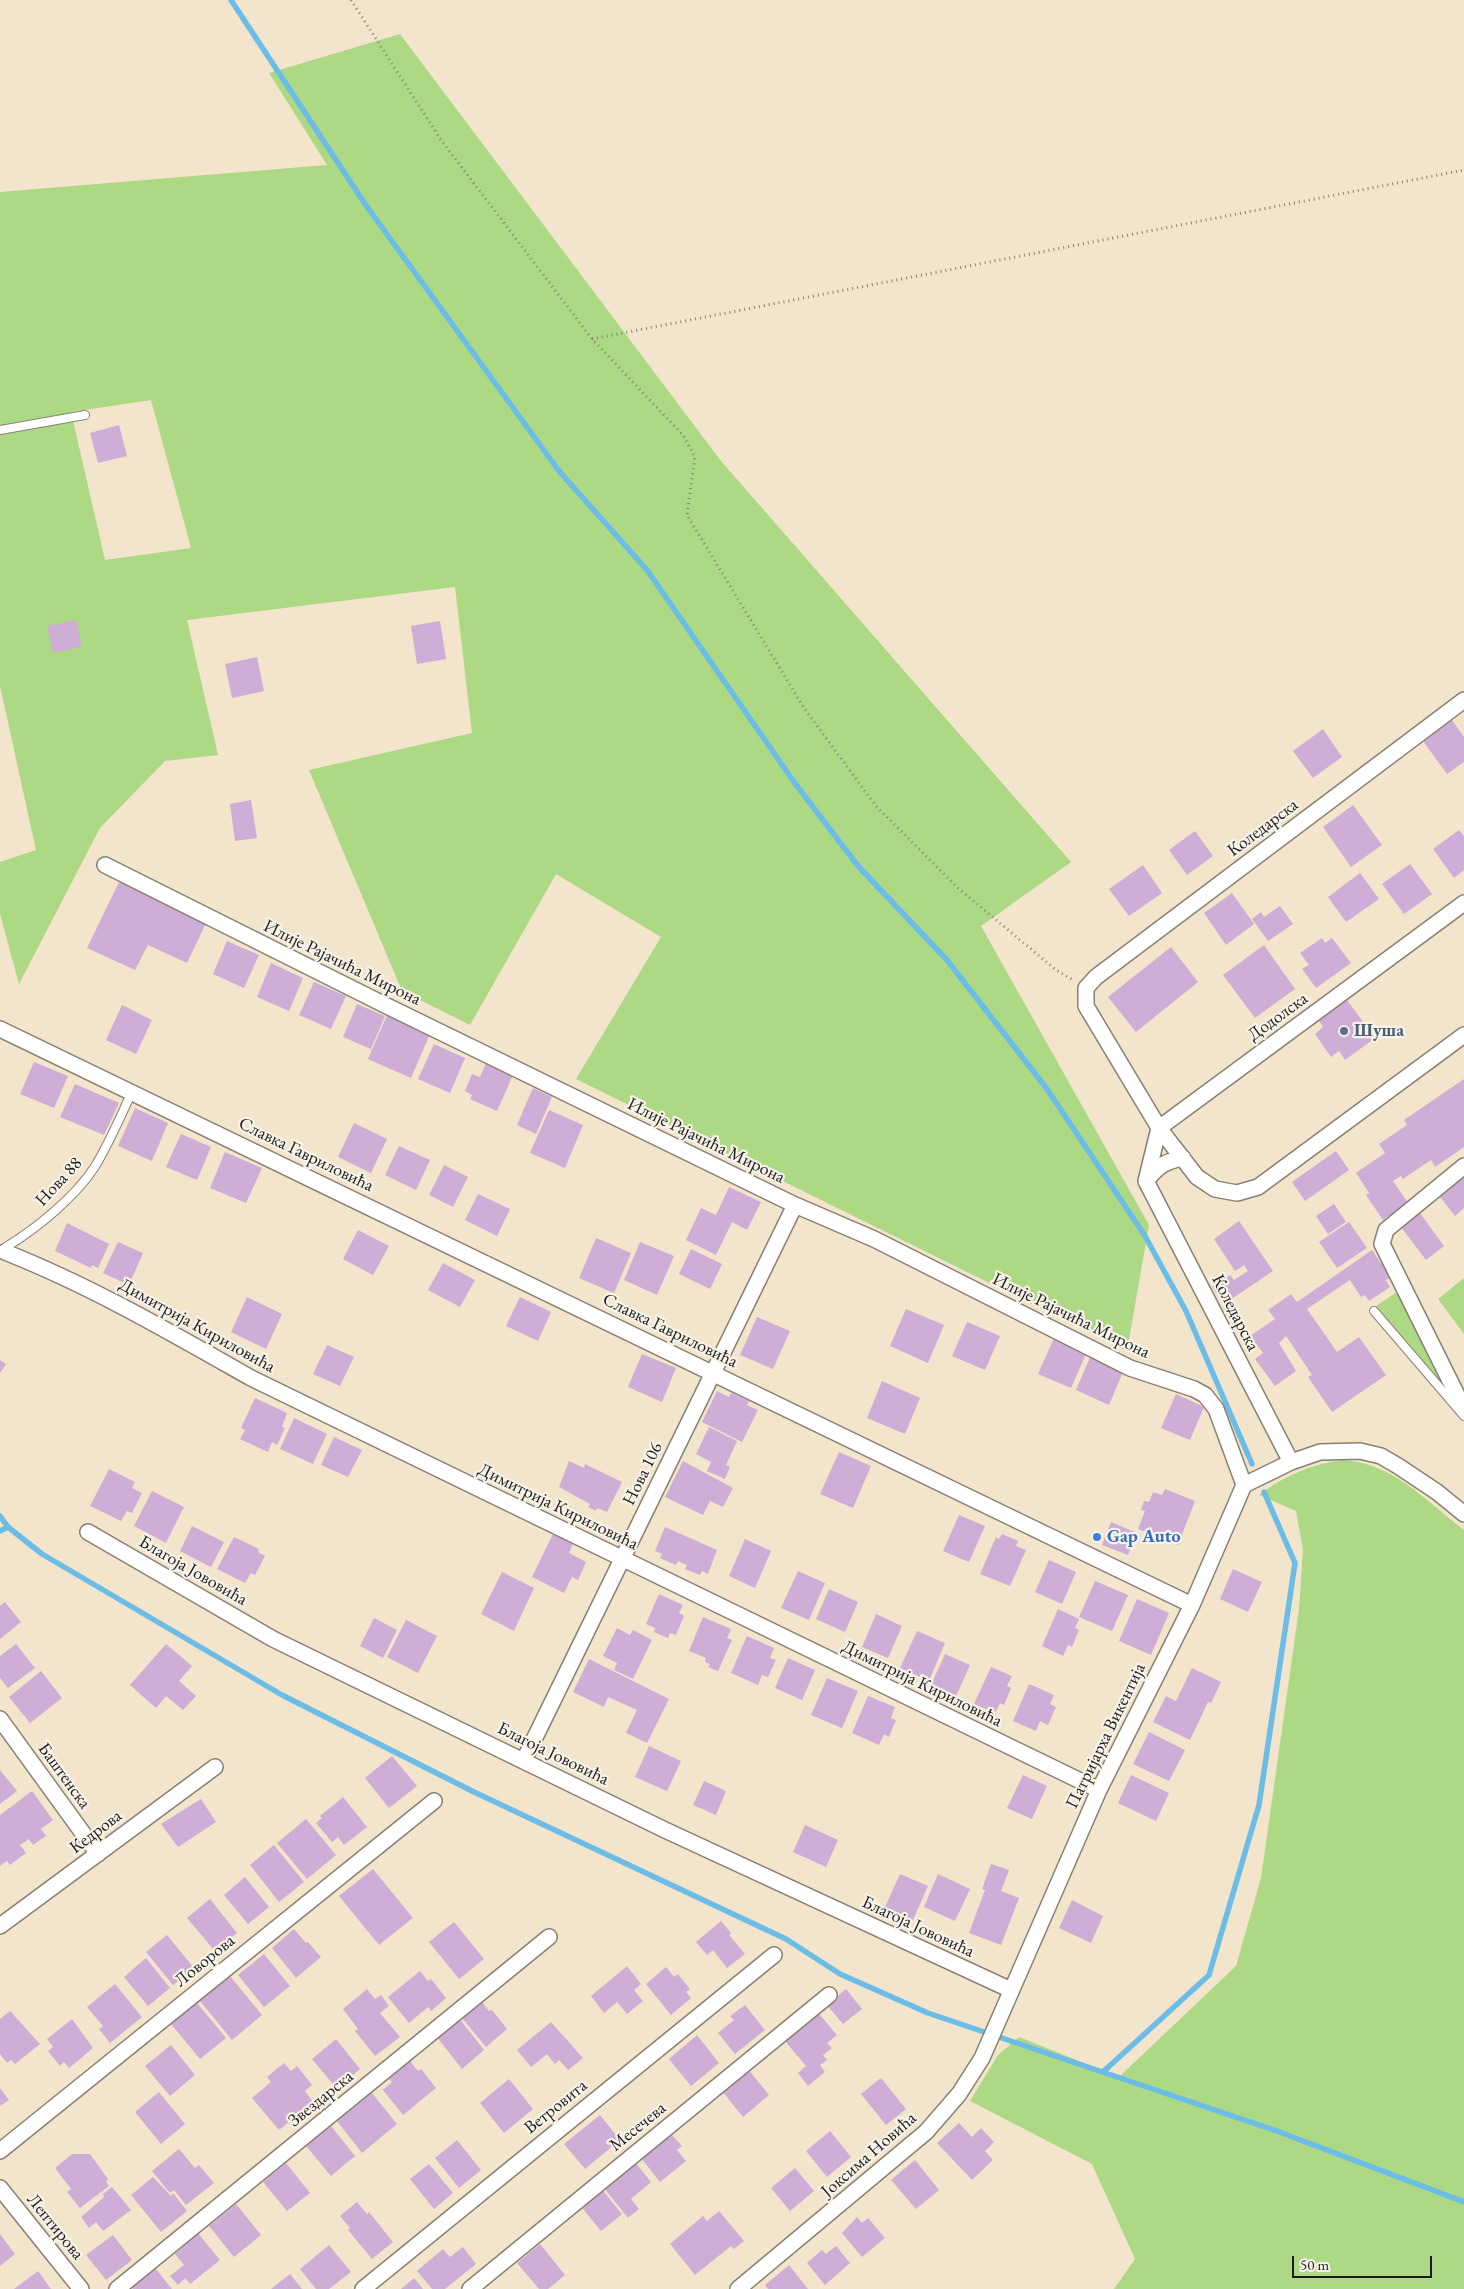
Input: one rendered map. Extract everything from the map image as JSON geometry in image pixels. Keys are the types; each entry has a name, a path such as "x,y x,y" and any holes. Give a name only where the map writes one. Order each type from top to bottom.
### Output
{"street":[{"name":"Коледарска","path":"1086,988 1096,977 1464,700"},
{"name":"Илије Рајачића Мирона","path":"105,865 795,1205 874,1240 1130,1368 1194,1389 1206,1395 1216,1409 1244,1485"},
{"name":"Додолска","path":"1159,1128 1464,903"},
{"path":"1086,988 1086,1006 1159,1128 1197,1177 1215,1189 1238,1193 1258,1186 1464,1036"},
{"name":"Славка Гавриловића","path":"0,1029 1192,1605"},
{"path":"1146,1181 1159,1128"},
{"path":"1146,1181 1158,1166 1168,1160 1183,1158"},
{"path":"1464,1166 1386,1230 1382,1244 1384,1252 1464,1409"},
{"name":"Коледарска","path":"1146,1181 1291,1462"},
{"name":"Нова 106","path":"524,1760 795,1205"},
{"name":"Димитрија Кириловића","path":"2,1251 59,1274 135,1312 251,1378 1099,1790"},
{"path":"1244,1485 1291,1462 1320,1452 1339,1450 1360,1451 1381,1456 1437,1492 1464,1514"},
{"name":"Патријарха Викентија","path":"996,2026 1099,1790 1192,1605 1244,1485"},
{"name":"Благоја Јововића","path":"88,1532 272,1639 665,1830 1011,1990"},
{"name":"Баштенска","path":"0,1719 98,1854"},
{"name":"Кедрова","path":"0,1926 214,1766"},
{"name":"Ловорова","path":"0,2151 434,1801"},
{"name":"Звездарска","path":"117,2289 549,1937"},
{"name":"Ветровита","path":"363,2289 774,1954"},
{"name":"Месечева","path":"470,2289 829,1995"},
{"name":"Јоксима Новића","path":"738,2289 926,2132 959,2094 982,2058 996,2026"},
{"name":"Лептирова","path":"0,2188 80,2289"}],"lane":[{"path":"0,430 85,415"},
{"name":"Нова 88","path":"2,1251 36,1227 83,1183 94,1167 132,1092"},
{"path":"1374,1311 1464,1416"}],"path":[{"path":"351,0 441,140 592,339 683,435 695,457 687,515 804,708 876,806 958,888 1056,970 1086,988"},
{"path":"592,339 1464,170"}],"green space":[{"path":"400,34 721,461 1071,862 981,926 1149,1225 1127,1351 576,1079 661,937 556,874 470,1025 402,991 309,770 472,733 455,587 187,620 218,755 165,761 100,828 19,984 0,914 0,862 36,850 0,686 0,192 327,165 269,73","holes":["151,400 191,548 105,560 71,412"]},
{"path":"1464,1278 1464,1334 1438,1299"},
{"path":"1397,1292 1451,1394 1376,1306"},
{"path":"1343,1460 1378,1468 1393,1476 1408,1485 1464,1530 1464,2289 1114,2289 1135,2259 1092,2164 970,2101 998,2055 1019,2037 1119,2077 1236,1966 1261,1878 1299,1609 1303,1550 1296,1511 1259,1495 1278,1482 1298,1472 1320,1464"}],"building":[{"path":"119,425 127,456 98,463 90,433"},
{"path":"76,620 82,647 53,653 47,626"},
{"path":"440,621 446,659 417,664 411,626"},
{"path":"257,657 264,691 232,698 225,664"},
{"path":"1452,720 1464,737 1464,762 1447,774 1423,741"},
{"path":"1323,729 1342,757 1313,778 1293,751"},
{"path":"251,800 257,838 235,841 230,804"},
{"path":"1353,805 1382,845 1351,867 1323,827"},
{"path":"1459,830 1464,836 1464,870 1454,878 1433,849"},
{"path":"1195,831 1213,856 1187,875 1169,850"},
{"path":"1410,864 1432,894 1404,914 1382,884"},
{"path":"1143,865 1162,893 1129,916 1109,889"},
{"path":"1360,873 1379,899 1346,922 1328,897"},
{"path":"120,880 207,921 187,963 148,945 135,970 87,948"},
{"path":"1232,893 1254,924 1226,945 1204,913"},
{"path":"1280,906 1293,924 1268,941 1252,919 1261,912 1264,917"},
{"path":"1322,938 1325,943 1332,938 1351,963 1316,988 1302,969 1309,965 1300,953"},
{"path":"227,941 259,955 244,988 213,974"},
{"path":"1264,945 1295,989 1255,1018 1223,975"},
{"path":"1171,947 1198,982 1136,1032 1108,997"},
{"path":"271,963 303,978 289,1011 257,997"},
{"path":"314,982 346,996 331,1029 299,1015"},
{"name":"Шуша","path":"1347,1000 1375,1038 1345,1060 1339,1051 1331,1057 1315,1034 1323,1027 1319,1021"},
{"path":"357,1004 385,1016 371,1049 343,1037"},
{"path":"122,1005 152,1020 136,1054 106,1040"},
{"path":"387,1015 430,1034 411,1078 368,1059"},
{"path":"434,1044 465,1058 450,1093 418,1079"},
{"path":"34,1062 68,1076 54,1108 20,1094"},
{"path":"486,1063 513,1075 497,1111 470,1099 472,1095 465,1091 472,1074 480,1077"},
{"path":"1464,1079 1464,1147 1435,1167 1431,1160 1403,1179 1401,1176 1393,1181 1408,1203 1383,1220 1366,1195 1369,1193 1356,1173 1385,1153 1379,1144 1407,1125 1404,1120"},
{"path":"75,1084 119,1103 104,1135 60,1117"},
{"path":"533,1088 552,1097 536,1134 517,1125"},
{"path":"135,1108 168,1123 152,1161 118,1146"},
{"path":"549,1110 583,1125 565,1168 530,1153"},
{"path":"354,1123 387,1139 371,1173 338,1157"},
{"path":"181,1134 211,1147 197,1180 166,1167"},
{"path":"399,1146 430,1160 416,1190 385,1175"},
{"path":"1336,1151 1349,1170 1305,1201 1292,1182"},
{"path":"225,1152 262,1168 246,1203 210,1188"},
{"path":"444,1165 468,1177 453,1207 429,1195"},
{"path":"1459,1175 1462,1179 1464,1177 1464,1208 1455,1216 1437,1193"},
{"path":"729,1187 761,1202 747,1230 732,1222 716,1255 686,1240 701,1208 716,1215"},
{"path":"478,1194 510,1209 497,1236 465,1220"},
{"path":"1334,1204 1346,1222 1328,1234 1316,1216"},
{"path":"1420,1213 1444,1246 1426,1260 1401,1227"},
{"path":"1239,1221 1273,1271 1224,1304 1212,1287 1230,1275 1234,1280 1248,1271 1244,1265 1235,1271 1214,1239"},
{"path":"1349,1222 1367,1248 1337,1268 1319,1242"},
{"path":"67,1223 109,1244 98,1268 92,1265 91,1268 55,1251"},
{"path":"358,1230 389,1246 373,1275 343,1259"},
{"path":"596,1238 631,1253 614,1293 579,1278"},
{"path":"118,1242 143,1253 129,1285 103,1273"},
{"path":"640,1242 674,1256 657,1295 624,1280"},
{"path":"691,1249 722,1264 710,1289 679,1274"},
{"path":"1372,1250 1391,1277 1386,1280 1390,1287 1369,1301 1365,1295 1361,1297 1350,1280 1307,1309 1337,1352 1359,1337 1386,1375 1332,1412 1308,1377 1312,1375 1286,1336 1279,1343 1296,1371 1275,1386 1255,1359 1263,1353 1250,1336 1275,1319 1268,1310 1291,1294 1297,1302"},
{"path":"443,1263 475,1280 460,1307 428,1290"},
{"path":"247,1297 282,1314 266,1349 231,1332"},
{"path":"520,1297 551,1312 538,1341 506,1326"},
{"path":"906,1309 944,1325 928,1363 890,1346"},
{"path":"757,1317 790,1331 773,1369 740,1355"},
{"path":"967,1322 1000,1336 985,1370 952,1356"},
{"path":"1054,1338 1087,1352 1071,1388 1038,1374"},
{"path":"327,1345 354,1357 340,1386 313,1374"},
{"path":"642,1354 676,1368 662,1402 628,1387"},
{"path":"1090,1357 1123,1372 1109,1405 1076,1390"},
{"path":"0,1360 6,1364 0,1373"},
{"path":"882,1381 920,1398 905,1434 867,1418"},
{"path":"717,1391 729,1397 731,1393 749,1401 747,1405 758,1410 742,1442 702,1422"},
{"path":"1176,1394 1204,1407 1190,1440 1161,1428"},
{"path":"255,1398 287,1413 282,1427 285,1428 277,1445 272,1442 268,1452 240,1439 245,1430 241,1428"},
{"path":"294,1418 327,1434 313,1464 280,1449"},
{"path":"709,1427 737,1441 726,1465 730,1467 725,1479 707,1471 711,1462 696,1454"},
{"path":"334,1437 362,1450 348,1477 321,1465"},
{"path":"839,1452 871,1466 853,1508 820,1494"},
{"path":"569,1461 584,1468 585,1464 622,1482 607,1512 597,1508 596,1511 588,1507 590,1504 559,1487"},
{"path":"683,1461 733,1488 723,1507 710,1501 703,1515 665,1497"},
{"path":"109,1469 135,1482 132,1488 142,1493 132,1513 127,1511 121,1521 90,1506"},
{"path":"1165,1489 1195,1501 1178,1545 1138,1529 1145,1511 1141,1510 1144,1501 1149,1502 1153,1492 1162,1495"},
{"path":"152,1491 184,1507 166,1543 134,1526"},
{"path":"959,1515 985,1526 969,1562 943,1551"},
{"path":"1111,1522 1137,1533 1128,1555 1102,1545"},
{"path":"192,1526 224,1542 211,1567 180,1551"},
{"path":"665,1527 717,1550 708,1574 702,1571 700,1575 685,1569 687,1565 678,1561 676,1565 660,1558 662,1554 655,1551"},
{"path":"553,1534 573,1544 569,1553 586,1562 578,1580 572,1577 564,1593 532,1577"},
{"path":"1002,1534 1018,1541 1016,1546 1026,1550 1010,1586 980,1574 996,1537 999,1539"},
{"path":"234,1537 259,1549 258,1552 265,1556 255,1575 251,1573 245,1583 217,1569"},
{"path":"745,1539 771,1551 755,1588 729,1576"},
{"path":"1049,1560 1076,1572 1062,1604 1035,1592"},
{"path":"1233,1569 1262,1582 1248,1612 1220,1599"},
{"path":"798,1571 825,1583 809,1620 781,1608"},
{"path":"502,1572 534,1588 514,1631 481,1614"},
{"path":"1095,1581 1128,1595 1112,1631 1079,1617"},
{"path":"829,1589 858,1602 845,1632 816,1619"},
{"path":"659,1594 683,1605 679,1613 684,1616 676,1635 670,1633 668,1638 654,1632 655,1628 646,1624"},
{"path":"1137,1599 1169,1613 1151,1655 1119,1641"},
{"path":"5,1602 21,1622 0,1639 0,1606"},
{"path":"1058,1609 1079,1619 1075,1628 1079,1630 1072,1647 1068,1645 1063,1656 1042,1646"},
{"path":"876,1614 902,1626 888,1658 862,1647"},
{"path":"703,1617 731,1629 727,1638 732,1640 718,1671 708,1667 710,1664 705,1662 706,1658 689,1651"},
{"path":"374,1618 397,1630 383,1658 360,1646"},
{"path":"406,1620 437,1636 418,1673 387,1657"},
{"path":"617,1628 630,1635 633,1630 652,1640 633,1679 614,1670 617,1663 603,1656"},
{"path":"917,1631 945,1643 929,1681 900,1668"},
{"path":"747,1636 774,1648 770,1658 776,1660 768,1677 762,1675 758,1685 731,1673"},
{"path":"16,1644 35,1668 8,1688 0,1678 0,1656"},
{"path":"166,1644 192,1666 179,1681 196,1696 183,1710 166,1696 156,1708 130,1685"},
{"path":"945,1654 970,1665 956,1696 931,1685"},
{"path":"788,1658 815,1670 802,1700 775,1688"},
{"path":"589,1659 669,1699 647,1743 626,1733 637,1710 608,1697 604,1707 573,1692"},
{"path":"991,1667 1012,1676 1007,1686 1011,1688 1004,1705 1000,1703 995,1713 974,1704"},
{"path":"1192,1668 1221,1682 1211,1703 1208,1702 1190,1740 1153,1722 1166,1696 1176,1701"},
{"path":"41,1671 62,1698 30,1723 9,1697"},
{"path":"827,1678 858,1691 842,1728 811,1715"},
{"path":"1029,1684 1054,1695 1050,1704 1056,1707 1048,1725 1040,1721 1036,1731 1013,1721"},
{"path":"868,1696 895,1707 891,1718 896,1720 889,1737 884,1734 879,1745 852,1733"},
{"path":"1149,1732 1185,1750 1169,1781 1133,1764"},
{"path":"649,1746 681,1761 667,1791 635,1777"},
{"path":"392,1756 417,1786 389,1808 365,1778"},
{"path":"0,1770 17,1791 0,1804"},
{"path":"1023,1775 1047,1786 1032,1819 1007,1808"},
{"path":"1131,1775 1169,1793 1156,1821 1118,1803"},
{"path":"704,1781 726,1791 716,1815 693,1805"},
{"path":"32,1791 53,1820 41,1829 46,1836 33,1845 29,1839 20,1845 26,1853 10,1865 7,1861 0,1866 0,1815"},
{"path":"343,1797 367,1827 344,1845 338,1837 332,1842 316,1823 322,1818 320,1816"},
{"path":"201,1799 216,1822 178,1847 161,1824"},
{"path":"306,1819 336,1855 307,1879 277,1843"},
{"path":"805,1825 838,1840 826,1867 793,1852"},
{"path":"274,1845 304,1882 279,1902 250,1865"},
{"path":"991,1864 1009,1870 1001,1891 1019,1898 1001,1945 969,1933 985,1890 982,1889"},
{"path":"373,1869 413,1918 379,1945 339,1896"},
{"path":"900,1874 928,1886 913,1920 885,1907"},
{"path":"938,1874 970,1889 955,1921 924,1907"},
{"path":"245,1877 269,1907 248,1924 224,1895"},
{"path":"210,1899 237,1933 215,1951 187,1918"},
{"path":"1072,1900 1103,1916 1091,1943 1059,1928"},
{"path":"721,1921 731,1933 729,1935 745,1954 727,1968 713,1950 707,1955 696,1942"},
{"path":"454,1922 484,1959 459,1979 429,1942"},
{"path":"294,1929 321,1957 296,1978 272,1948"},
{"path":"167,1935 194,1968 173,1985 146,1952"},
{"path":"264,1954 290,1986 264,2007 238,1975"},
{"path":"146,1958 170,1988 148,2006 124,1977"},
{"path":"627,1966 641,1984 634,1990 643,2001 627,2014 617,2002 604,2013 591,1996"},
{"path":"666,1967 674,1977 678,1974 690,1989 686,1992 691,1998 671,2015 646,1984"},
{"path":"420,1971 428,1981 431,1979 446,1998 431,2011 428,2007 409,2023 388,1997"},
{"path":"230,1976 262,2015 232,2040 200,2001"},
{"path":"115,1984 142,2017 110,2043 99,2029 103,2026 87,2007"},
{"path":"367,1989 375,1999 381,1995 389,2006 380,2013 400,2037 375,2056 355,2031 358,2029 343,2009"},
{"path":"846,1989 862,2009 843,2024 827,2005"},
{"path":"482,2002 489,2011 492,2010 507,2029 486,2047 462,2018"},
{"path":"197,2003 226,2038 200,2059 171,2024"},
{"path":"745,2005 765,2030 735,2054 718,2033 734,2020 730,2016"},
{"path":"10,2011 40,2044 15,2064 11,2060 7,2063 0,2054 0,2019"},
{"path":"819,2014 837,2035 827,2043 832,2048 823,2055 827,2060 820,2065 825,2072 808,2086 798,2073 806,2066 785,2041 791,2037 789,2034 807,2019 809,2021"},
{"path":"459,2018 484,2050 462,2069 436,2036"},
{"path":"72,2019 93,2048 69,2068 64,2062 60,2066 48,2051 53,2047 47,2039"},
{"path":"551,2022 583,2058 568,2070 559,2060 555,2064 547,2054 531,2067 517,2050"},
{"path":"697,2035 719,2063 691,2086 669,2059"},
{"path":"336,2039 360,2069 337,2089 312,2059"},
{"path":"171,2045 195,2075 170,2096 145,2066"},
{"path":"410,2061 418,2071 421,2069 436,2088 403,2115 383,2090 392,2082 389,2079 394,2074 393,2072 403,2063 405,2065"},
{"path":"284,2063 291,2071 297,2066 312,2085 305,2091 313,2102 279,2130 252,2098 271,2082 267,2077"},
{"path":"748,2069 769,2095 743,2117 722,2091"},
{"path":"881,2078 906,2109 886,2125 861,2094"},
{"path":"509,2079 533,2109 504,2133 480,2103"},
{"path":"0,2088 9,2100 0,2106"},
{"path":"159,2092 185,2124 161,2144 135,2112"},
{"path":"372,2093 397,2124 362,2153 337,2121"},
{"path":"600,2115 620,2140 585,2169 564,2144"},
{"path":"959,2123 972,2137 981,2128 994,2142 985,2151 993,2160 972,2180 937,2143"},
{"path":"331,2126 355,2156 331,2176 306,2146"},
{"path":"830,2131 851,2157 827,2177 806,2151"},
{"path":"672,2135 682,2146 677,2150 686,2161 660,2182 642,2159 645,2157 643,2155 666,2136 668,2138"},
{"path":"457,2140 481,2170 459,2188 435,2158"},
{"path":"179,2149 195,2168 199,2165 214,2183 186,2205 174,2190 170,2193 152,2171"},
{"path":"72,2154 90,2154 108,2179 106,2182 109,2186 80,2208 67,2192 71,2189 55,2168"},
{"path":"915,2160 939,2190 916,2209 891,2180"},
{"path":"635,2162 651,2182 631,2199 639,2209 628,2218 604,2188"},
{"path":"286,2163 310,2193 287,2211 263,2182"},
{"path":"429,2164 453,2193 434,2209 410,2179"},
{"path":"795,2168 814,2191 790,2211 771,2188"},
{"path":"153,2177 171,2196 173,2193 187,2211 161,2232 131,2195"},
{"path":"112,2187 131,2210 103,2231 96,2222 89,2228 81,2217 104,2197 103,2194"},
{"path":"600,2187 622,2214 601,2231 579,2204"},
{"path":"357,2202 367,2214 369,2212 393,2242 372,2259 348,2230 350,2228 340,2216"},
{"path":"236,2204 261,2235 234,2257 209,2226"},
{"path":"719,2211 744,2241 734,2249 731,2246 695,2275 670,2244 703,2216 707,2221"},
{"path":"857,2217 862,2223 868,2218 885,2238 862,2257 842,2233"},
{"path":"197,2232 220,2260 190,2284 185,2278 178,2285 170,2276 184,2265 175,2254 184,2246 182,2244"},
{"path":"0,2234 15,2254 0,2266"},
{"path":"113,2235 132,2260 106,2280 86,2255"},
{"path":"540,2244 565,2275 548,2289 539,2289 517,2263"},
{"path":"329,2245 351,2272 329,2289 316,2289 300,2269"},
{"path":"836,2246 850,2263 825,2285 807,2263 822,2250 826,2254"},
{"path":"463,2247 476,2264 445,2289 432,2289 417,2271 443,2249 450,2257"},
{"path":"789,2265 808,2289 768,2289 765,2285"},
{"path":"155,2268 172,2289 133,2289 131,2286"},
{"path":"38,2271 51,2289 14,2289"},
{"path":"290,2274 302,2289 271,2289"},
{"path":"414,2278 423,2289 401,2289"}],"waterway":[{"path":"231,0 365,204 559,471 647,570 794,782 858,866 947,960 1047,1089 1145,1236 1186,1311 1252,1464"},
{"path":"1104,2071 1209,1975 1259,1805 1295,1563 1264,1492"},
{"path":"0,1516 8,1527 42,1554 282,1695 474,1792 786,1939 840,1974 928,2013 1277,2131 1464,2202"},
{"path":"0,1531 8,1527"}],"place":[{"name":"Шуша","path":"1344,1031"},
{"name":"Gap Auto","path":"1097,1537"}]}
